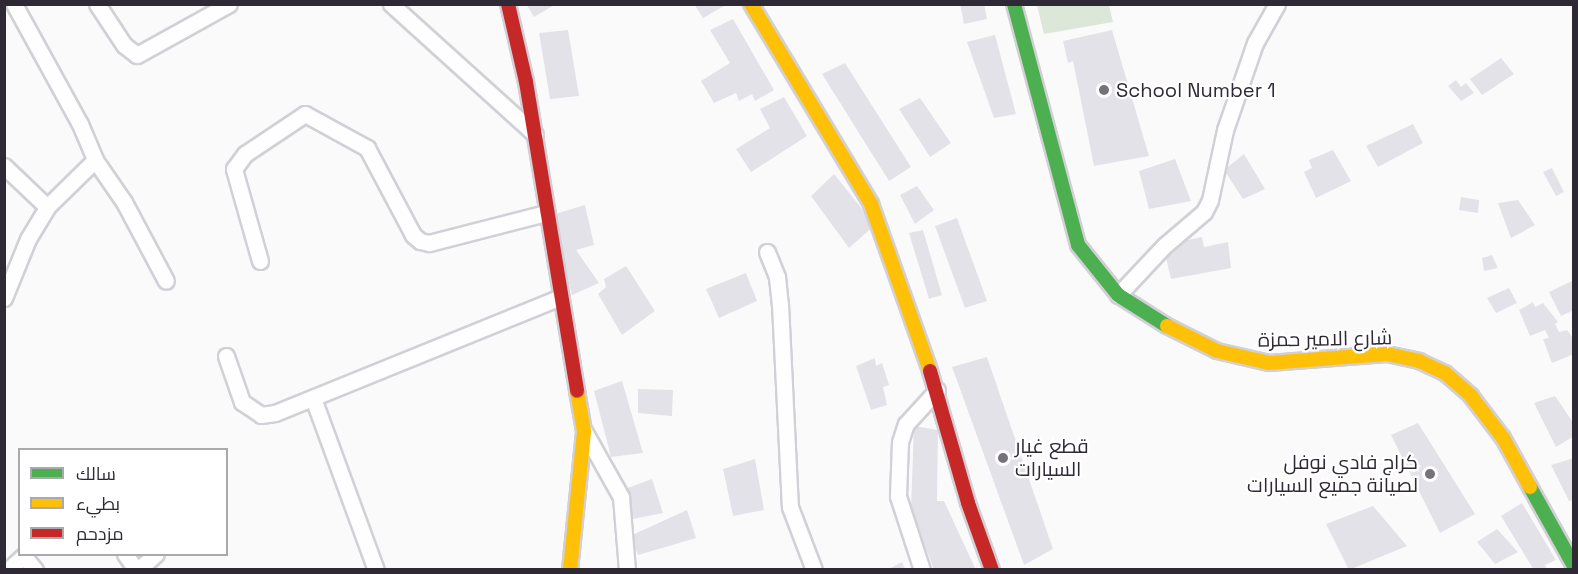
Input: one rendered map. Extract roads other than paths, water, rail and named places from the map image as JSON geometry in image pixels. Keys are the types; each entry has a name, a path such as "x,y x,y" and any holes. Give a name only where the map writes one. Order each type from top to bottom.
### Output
{"street":[{"path":"14,4 80,124 95,160 123,202 166,282"},
{"path":"97,4 124,45 136,54 229,4"},
{"path":"391,4 535,134"},
{"path":"508,4 535,134 560,297 573,350 584,431 570,570"},
{"path":"751,4 871,204 937,390 968,503 992,570"},
{"name":"شارع الامير حمزة","path":"1014,4 1069,220 1095,270 1118,295 1218,351 1242,358 1269,363 1387,354 1419,361 1444,373 1471,396 1503,438 1536,492 1574,566"},
{"path":"1118,295 1164,246 1204,212 1216,183 1225,130 1255,43 1277,4"},
{"path":"260,261 234,169 244,154 305,114 366,148 412,236 420,241 429,243 546,213"},
{"path":"4,298 28,239 47,207 95,160"},
{"path":"4,166 47,207"},
{"path":"767,252 777,277 780,304 790,507 814,570"},
{"path":"226,356 242,402 249,409 261,415 275,413 560,297"},
{"path":"922,570 898,496 900,442 906,424 937,390"},
{"path":"313,398 376,570"},
{"path":"584,431 621,497 627,570"},
{"path":"8,570 24,556"},
{"path":"26,556 35,570"},
{"path":"125,556 137,570 155,556"}],"place":[{"name":"School Number 1","path":"1104,90"},
{"name":"قطع غيار السيارات","path":"1003,458"},
{"name":"كراج فادي نوفل لصيانة جميع السيارات","path":"1430,474"}]}
